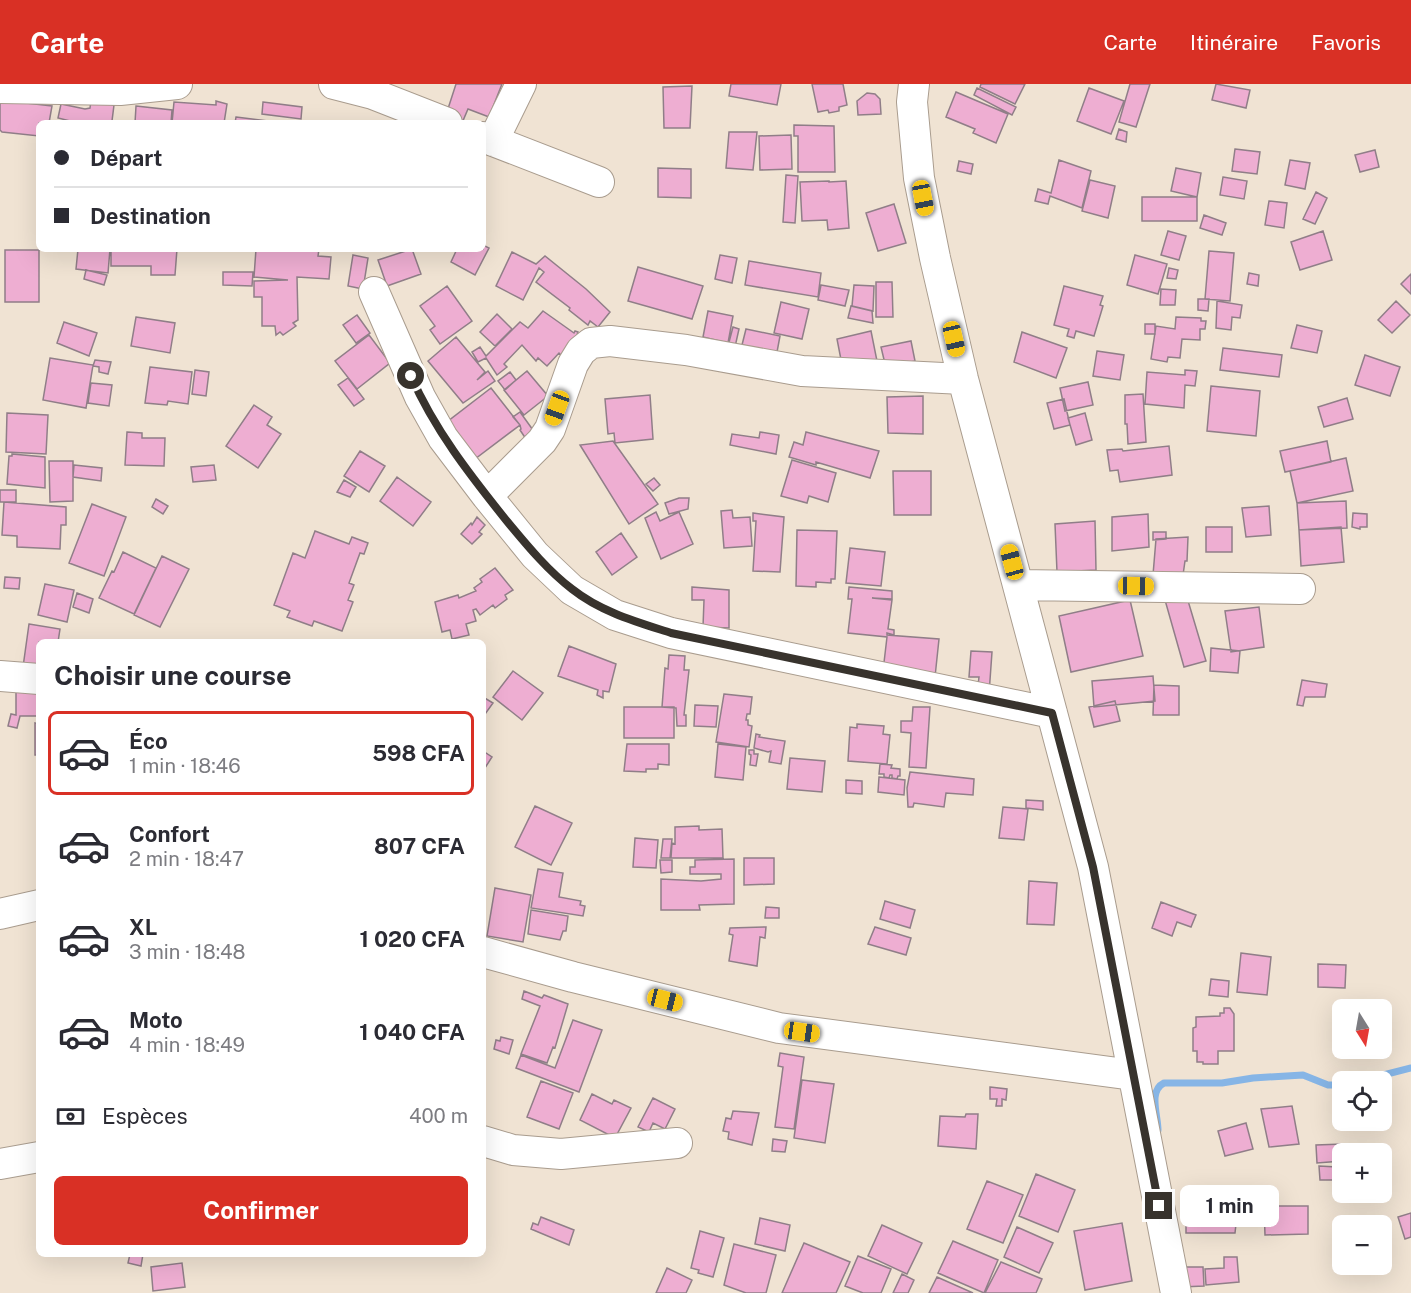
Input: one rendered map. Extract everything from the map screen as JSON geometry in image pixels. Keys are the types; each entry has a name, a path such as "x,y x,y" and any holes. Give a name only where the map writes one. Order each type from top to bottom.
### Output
{"street":[{"path":"0,88 120,90 177,84"},
{"path":"334,84 373,94 439,120"},
{"path":"521,84 488,139 599,182"},
{"path":"914,84 912,102 919,178 935,258 963,379 1093,867 1176,1293"},
{"path":"374,292 420,397 443,438 535,555 572,590 615,615 671,633 1052,713"},
{"path":"487,496 542,441 550,429 573,364 581,351 591,343 610,341 686,350 802,371 963,379"},
{"path":"1018,585 1300,589"},
{"path":"0,676 36,678"},
{"path":"0,914 36,905"},
{"path":"486,953 779,1028 1133,1075"},
{"path":"486,1141 513,1150 561,1155 677,1143"},
{"path":"0,1164 36,1158"}],"building":[{"path":"456,84 502,84 489,117 468,109 463,120 445,118"},
{"path":"731,84 781,84 777,105 729,96"},
{"path":"812,84 843,84 847,105 839,107 839,111 818,112"},
{"path":"981,84 1025,84 1015,104 980,87"},
{"path":"1130,84 1150,84 1136,127 1119,122"},
{"path":"1216,84 1250,90 1246,108 1212,100"},
{"path":"692,86 690,128 664,128 663,87"},
{"path":"977,88 1016,107 1012,115 974,95"},
{"path":"1089,88 1124,101 1111,134 1077,121"},
{"path":"956,92 1008,114 996,143 973,133 975,129 946,117"},
{"path":"867,93 875,94 880,99 881,114 858,115 857,101"},
{"path":"0,100 52,106 50,120 36,120 36,136 0,130"},
{"path":"91,100 114,105 112,120 58,118 61,104 90,108"},
{"path":"216,101 227,104 224,120 172,120 174,102 216,105"},
{"path":"263,102 302,107 301,119 262,114"},
{"path":"136,106 172,110 171,120 135,120"},
{"path":"236,117 261,120 236,120"},
{"path":"794,125 834,126 835,172 798,172 798,136 794,136"},
{"path":"1119,129 1127,132 1126,142 1116,139"},
{"path":"729,132 757,132 753,170 726,168"},
{"path":"791,135 792,169 760,170 759,136"},
{"path":"1235,149 1260,152 1257,174 1232,171"},
{"path":"1375,150 1379,167 1360,172 1355,155"},
{"path":"1059,160 1091,171 1082,208 1050,196 1048,204 1035,201 1038,189 1051,193"},
{"path":"1290,160 1310,163 1305,189 1285,185"},
{"path":"959,161 973,164 971,174 957,171"},
{"path":"658,168 691,169 691,198 658,197"},
{"path":"1176,168 1201,173 1197,197 1171,191"},
{"path":"786,175 798,176 795,223 783,222"},
{"path":"1223,177 1247,181 1244,199 1220,195"},
{"path":"1090,180 1115,186 1108,218 1082,211"},
{"path":"846,181 849,228 828,230 827,220 802,221 800,182"},
{"path":"1316,192 1327,198 1315,224 1303,219"},
{"path":"1142,197 1197,197 1197,221 1142,221"},
{"path":"1269,201 1287,203 1284,228 1265,225"},
{"path":"894,204 906,243 878,251 866,213"},
{"path":"1204,215 1226,223 1222,235 1200,228"},
{"path":"1168,231 1186,236 1179,260 1161,255"},
{"path":"1323,231 1332,260 1300,270 1291,242"},
{"path":"486,246 489,248 475,275 451,262 456,252 486,252"},
{"path":"5,250 36,250 39,252 39,302 5,302"},
{"path":"1209,251 1234,253 1230,301 1205,299"},
{"path":"78,252 110,252 108,273 76,269"},
{"path":"111,252 177,252 175,275 151,275 151,266 111,266"},
{"path":"256,252 319,252 318,256 331,257 329,279 297,277 298,320 293,323 296,326 283,335 280,332 276,335 275,326 262,326 262,297 254,297 254,281 288,280 254,277"},
{"path":"403,252 413,252 421,274 387,286 378,260"},
{"path":"512,252 536,264 545,256 610,312 598,327 590,321 588,325 536,282 544,272 539,268 523,300 496,286"},
{"path":"353,255 368,258 363,289 348,286"},
{"path":"720,255 737,258 732,283 715,279"},
{"path":"1135,255 1167,264 1158,294 1127,285"},
{"path":"749,261 821,273 818,297 745,285"},
{"path":"638,267 703,286 692,319 628,301"},
{"path":"1169,268 1178,270 1176,279 1167,278"},
{"path":"86,270 107,275 104,285 84,279"},
{"path":"223,272 253,272 252,286 223,285"},
{"path":"1249,273 1259,275 1258,286 1247,284"},
{"path":"1411,274 1411,294 1401,284"},
{"path":"876,282 892,282 893,317 876,317"},
{"path":"821,285 849,290 845,306 818,300"},
{"path":"854,285 874,286 873,311 852,306"},
{"path":"447,286 472,321 440,344 430,330 435,326 420,306"},
{"path":"1064,286 1103,296 1100,305 1103,306 1094,336 1076,331 1074,338 1067,336 1069,329 1054,325"},
{"path":"1161,289 1176,290 1175,305 1160,305"},
{"path":"1198,299 1209,299 1208,311 1198,310"},
{"path":"1217,301 1242,305 1240,318 1232,317 1231,330 1216,328"},
{"path":"1396,301 1410,315 1392,333 1378,320"},
{"path":"781,302 809,309 802,339 774,333"},
{"path":"851,306 872,311 873,323 848,318"},
{"path":"543,311 574,333 578,332 571,353 562,356 559,353 547,366 538,358 536,361 522,345 504,364 507,367 497,375 486,358 478,362 472,352 480,347 486,356 520,322 528,328"},
{"path":"708,311 733,316 728,343 703,337"},
{"path":"497,314 512,329 495,346 480,332"},
{"path":"357,315 370,333 356,343 343,325"},
{"path":"136,317 175,323 170,353 131,346"},
{"path":"1176,317 1201,318 1201,321 1206,321 1205,329 1200,329 1200,340 1182,339 1180,358 1168,357 1167,362 1151,359 1156,326 1175,329"},
{"path":"64,322 97,333 89,356 57,343"},
{"path":"1145,324 1155,324 1155,334 1145,334"},
{"path":"1297,325 1322,331 1317,353 1291,348"},
{"path":"733,327 739,329 735,347 728,346"},
{"path":"746,329 780,336 777,352 742,345"},
{"path":"871,331 877,361 843,370 837,339"},
{"path":"1022,332 1067,348 1056,378 1014,362"},
{"path":"369,335 390,363 357,389 335,361"},
{"path":"456,337 485,372 477,380 488,371 495,381 463,403 428,361"},
{"path":"911,341 915,361 886,368 881,347"},
{"path":"1223,348 1282,355 1279,377 1220,370"},
{"path":"1097,351 1124,355 1120,380 1093,376"},
{"path":"1365,355 1400,367 1390,396 1355,385"},
{"path":"50,358 93,365 86,408 43,400"},
{"path":"95,360 111,362 108,374 99,372 99,367 93,366"},
{"path":"150,367 192,372 188,404 168,401 167,405 145,403"},
{"path":"195,370 209,372 206,396 192,394"},
{"path":"1185,370 1197,371 1195,386 1185,385 1184,408 1145,404 1147,372 1185,375"},
{"path":"527,371 548,396 524,415 504,390"},
{"path":"510,372 516,380 505,390 498,381"},
{"path":"348,378 364,399 354,406 338,385"},
{"path":"1088,382 1093,405 1065,411 1060,388"},
{"path":"91,383 112,385 109,406 88,403"},
{"path":"1211,386 1260,391 1256,436 1207,431"},
{"path":"491,388 520,425 471,462 443,425"},
{"path":"1143,394 1146,442 1128,444 1125,395"},
{"path":"650,395 653,439 615,443 614,433 608,434 605,399"},
{"path":"923,396 923,434 888,433 887,397"},
{"path":"1347,398 1353,419 1324,427 1318,407"},
{"path":"1064,399 1070,425 1054,429 1047,403"},
{"path":"254,405 272,417 267,425 281,434 258,468 226,446"},
{"path":"520,412 538,437 530,445 520,430 520,425 513,417"},
{"path":"7,413 48,415 46,454 6,452"},
{"path":"1085,413 1092,440 1076,445 1068,418"},
{"path":"127,432 142,433 142,438 165,438 164,466 125,465"},
{"path":"760,432 779,435 776,454 730,445 732,434 759,438"},
{"path":"806,432 879,451 870,478 816,462 816,465 789,457 794,442 803,445"},
{"path":"613,441 658,504 629,524 580,445"},
{"path":"1327,441 1331,462 1285,472 1280,451"},
{"path":"1169,446 1172,475 1120,482 1118,470 1110,471 1107,450 1122,449 1123,451"},
{"path":"360,451 385,466 369,492 344,476"},
{"path":"12,454 45,457 45,488 7,484 9,456"},
{"path":"1346,458 1353,491 1297,503 1290,471"},
{"path":"792,460 836,473 828,502 809,496 807,503 781,496"},
{"path":"49,461 73,461 73,501 50,502"},
{"path":"74,465 102,468 101,481 73,477"},
{"path":"214,465 216,480 193,482 191,467"},
{"path":"893,471 931,471 931,515 894,515"},
{"path":"397,477 431,502 413,526 380,501"},
{"path":"654,478 660,485 653,491 646,484"},
{"path":"344,480 356,487 350,497 337,492"},
{"path":"0,490 16,490 16,502 0,502"},
{"path":"679,498 689,498 688,509 669,514 665,503"},
{"path":"156,499 168,506 163,514 152,507"},
{"path":"1346,501 1347,528 1299,530 1297,503"},
{"path":"4,502 66,507 66,525 61,525 60,549 17,547 17,536 2,535"},
{"path":"92,504 126,517 104,576 69,563"},
{"path":"1269,506 1271,535 1246,537 1242,508"},
{"path":"732,510 733,518 750,517 752,546 724,548 721,511"},
{"path":"656,512 660,521 679,512 693,544 661,559 645,518"},
{"path":"753,513 784,517 780,572 753,571 756,521 753,521"},
{"path":"1353,513 1367,514 1367,527 1360,527 1360,529 1352,527"},
{"path":"1148,514 1149,547 1112,551 1112,517"},
{"path":"477,517 485,525 479,532 482,534 472,544 461,534 471,523 472,525"},
{"path":"1095,521 1096,570 1057,572 1055,524"},
{"path":"1206,527 1232,527 1232,552 1206,552"},
{"path":"1341,527 1344,562 1301,566 1299,530"},
{"path":"797,530 837,531 835,579 831,579 831,583 816,582 816,587 796,586"},
{"path":"315,531 349,544 352,537 368,543 364,554 360,553 349,583 354,585 348,600 353,602 342,631 314,621 312,626 287,617 290,611 274,605 293,553 305,558"},
{"path":"1153,532 1166,532 1166,539 1153,540"},
{"path":"621,533 637,557 612,575 596,552"},
{"path":"1188,537 1187,561 1185,561 1183,575 1153,575 1156,539"},
{"path":"850,548 885,552 881,586 846,583"},
{"path":"123,552 156,568 134,614 99,598"},
{"path":"162,556 189,569 160,627 134,615"},
{"path":"495,568 513,590 505,595 507,599 495,608 493,605 480,615 476,609 473,610 476,621 466,624 469,635 452,639 450,630 442,632 435,602 458,595 459,598 476,591 474,588 482,582 480,579"},
{"path":"5,577 20,578 19,589 4,588"},
{"path":"45,584 74,590 67,622 38,615"},
{"path":"692,587 729,590 729,628 703,627 704,600 692,600"},
{"path":"849,587 892,591 892,599 872,598 892,600 888,629 894,630 894,635 887,633 887,635 939,639 935,677 883,671 887,637 848,633 852,599 848,599"},
{"path":"77,593 93,599 89,613 73,607"},
{"path":"1186,594 1206,661 1184,667 1165,600"},
{"path":"1130,600 1143,656 1071,672 1059,616"},
{"path":"1259,607 1264,647 1231,652 1225,611"},
{"path":"29,624 60,629 58,639 36,639 36,669 23,667"},
{"path":"569,646 616,664 609,692 603,691 603,698 597,695 598,690 558,676"},
{"path":"1211,648 1240,651 1238,673 1210,671"},
{"path":"971,651 992,652 989,694 977,693 979,677 969,677"},
{"path":"669,655 685,656 684,670 689,670 684,715 686,715 686,726 677,726 676,708 662,707 665,668 668,669"},
{"path":"513,671 543,693 522,720 493,697"},
{"path":"1153,676 1155,701 1094,707 1092,681"},
{"path":"1302,680 1327,684 1325,697 1305,697 1303,706 1297,705"},
{"path":"1154,685 1179,686 1179,715 1153,715"},
{"path":"16,692 36,692 36,716 20,716 17,728 8,726 11,714 16,715"},
{"path":"724,694 752,697 750,714 747,714 746,720 748,720 748,725 752,726 749,747 716,742"},
{"path":"486,699 493,703 486,713"},
{"path":"1115,701 1120,721 1094,727 1089,707"},
{"path":"695,705 718,706 716,727 694,726"},
{"path":"624,707 674,707 674,738 624,738"},
{"path":"913,707 930,707 926,768 909,767 911,733 901,732 901,721 912,721"},
{"path":"35,723 36,755 35,755"},
{"path":"857,724 884,726 883,734 890,735 887,764 848,761 850,727 857,728"},
{"path":"756,734 760,735 759,737 785,741 781,764 769,762 771,751 754,748"},
{"path":"627,744 669,744 669,765 658,764 658,769 646,769 646,772 624,771"},
{"path":"718,744 746,747 743,780 715,777"},
{"path":"749,750 754,750 754,754 758,754 756,766 750,765"},
{"path":"486,753 492,757 486,766"},
{"path":"790,758 825,761 822,792 787,789"},
{"path":"880,764 892,765 891,768 900,769 900,776 897,779 892,778 892,775 889,778 884,777 884,774 879,774"},
{"path":"910,772 974,779 973,795 946,793 944,807 914,803 913,807 908,807 907,788"},
{"path":"879,777 905,780 904,795 878,792"},
{"path":"846,780 862,781 862,794 846,793"},
{"path":"1026,800 1043,801 1043,810 1026,808"},
{"path":"535,806 572,823 551,865 515,847"},
{"path":"1003,807 1028,809 1024,840 999,838"},
{"path":"699,826 699,830 722,829 723,858 671,858 672,843 675,844 675,827"},
{"path":"635,838 658,840 656,868 633,867"},
{"path":"663,839 672,839 670,858 661,858"},
{"path":"744,858 774,858 774,884 744,885"},
{"path":"734,859 734,904 699,905 700,910 661,910 661,879 701,881 721,879 721,874 690,874 690,867 695,867 695,860"},
{"path":"660,860 672,860 672,872 661,873"},
{"path":"538,869 563,873 559,897 581,901 580,905 585,906 583,916 531,908"},
{"path":"1029,881 1057,883 1054,925 1027,924"},
{"path":"495,888 531,895 523,942 487,936"},
{"path":"885,901 915,910 910,928 880,919"},
{"path":"1161,902 1196,915 1191,927 1177,922 1172,936 1152,928"},
{"path":"766,907 779,908 779,918 765,918"},
{"path":"531,910 568,916 566,931 563,931 560,940 528,934"},
{"path":"766,927 765,938 760,937 757,966 729,961 733,935 729,934 730,928"},
{"path":"875,927 911,938 906,955 868,944"},
{"path":"1241,953 1271,957 1267,995 1237,992"},
{"path":"1318,964 1346,965 1345,988 1318,987"},
{"path":"1211,979 1229,981 1228,997 1209,995"},
{"path":"524,991 542,998 544,995 568,1004 555,1048 553,1047 547,1063 521,1054 540,1006 522,999"},
{"path":"1224,1008 1230,1008 1234,1014 1234,1051 1218,1051 1218,1064 1197,1062 1197,1051 1193,1051 1193,1028 1196,1027 1196,1017 1220,1016 1220,1013 1224,1013"},
{"path":"573,1020 602,1030 579,1092 516,1068 521,1055 555,1068"},
{"path":"501,1037 513,1040 509,1054 494,1049 496,1040 500,1041"},
{"path":"780,1053 804,1057 794,1129 775,1127 783,1067 778,1066"},
{"path":"802,1080 834,1084 825,1143 794,1138"},
{"path":"541,1081 573,1093 559,1129 527,1117"},
{"path":"990,1087 1007,1089 1006,1100 1002,1099 1002,1106 996,1106 997,1099 990,1099"},
{"path":"592,1094 612,1104 614,1100 631,1108 615,1138 580,1120"},
{"path":"653,1098 675,1109 665,1129 653,1123 649,1132 638,1127"},
{"path":"1292,1106 1299,1144 1269,1147 1261,1109"},
{"path":"733,1111 759,1113 752,1145 728,1139 729,1132 723,1131 726,1118 731,1119"},
{"path":"966,1114 978,1114 976,1149 938,1146 940,1116 965,1117"},
{"path":"1246,1123 1253,1149 1225,1156 1218,1131"},
{"path":"773,1139 787,1141 785,1152 772,1151"},
{"path":"1332,1144 1332,1162 1317,1163 1316,1145"},
{"path":"1319,1166 1332,1167 1332,1180 1320,1180"},
{"path":"1036,1174 1075,1190 1058,1232 1019,1216"},
{"path":"987,1181 1023,1195 1003,1243 967,1229"},
{"path":"1227,1195 1227,1225 1236,1224 1235,1233 1186,1233 1186,1196"},
{"path":"1264,1206 1308,1206 1308,1234 1265,1235"},
{"path":"1411,1213 1411,1237 1405,1239 1398,1217"},
{"path":"541,1217 574,1230 569,1245 531,1229 533,1223 538,1225"},
{"path":"760,1218 790,1225 785,1251 755,1244"},
{"path":"1122,1223 1132,1281 1085,1290 1074,1231"},
{"path":"882,1225 922,1243 907,1274 868,1256"},
{"path":"1017,1227 1053,1243 1039,1273 1004,1257"},
{"path":"700,1231 724,1238 713,1277 698,1273 699,1270 691,1268"},
{"path":"953,1241 998,1260 984,1293 938,1273"},
{"path":"804,1243 850,1262 836,1293 782,1293"},
{"path":"734,1244 776,1255 766,1293 746,1293 724,1285"},
{"path":"858,1256 891,1269 881,1293 863,1293 845,1286"},
{"path":"129,1257 142,1257 141,1266 128,1263"},
{"path":"1224,1257 1237,1257 1239,1282 1206,1285 1205,1269 1224,1268"},
{"path":"1001,1262 1042,1279 1036,1293 985,1293"},
{"path":"182,1263 185,1287 153,1291 151,1267"},
{"path":"1181,1267 1203,1267 1204,1286 1181,1287"},
{"path":"667,1268 692,1280 686,1293 656,1293"},
{"path":"902,1274 914,1280 908,1293 893,1293"},
{"path":"937,1277 973,1293 929,1293"}],"waterway":[{"path":"1392,1073 1411,1068"},
{"path":"1158,1130 1155,1097 1159,1087 1164,1083 1222,1083 1253,1078 1303,1075 1332,1085"}],"route":[{"path":"411,376 443,438 535,555 572,590 615,615 671,633 1052,713 1093,867 1159,1206"}]}
